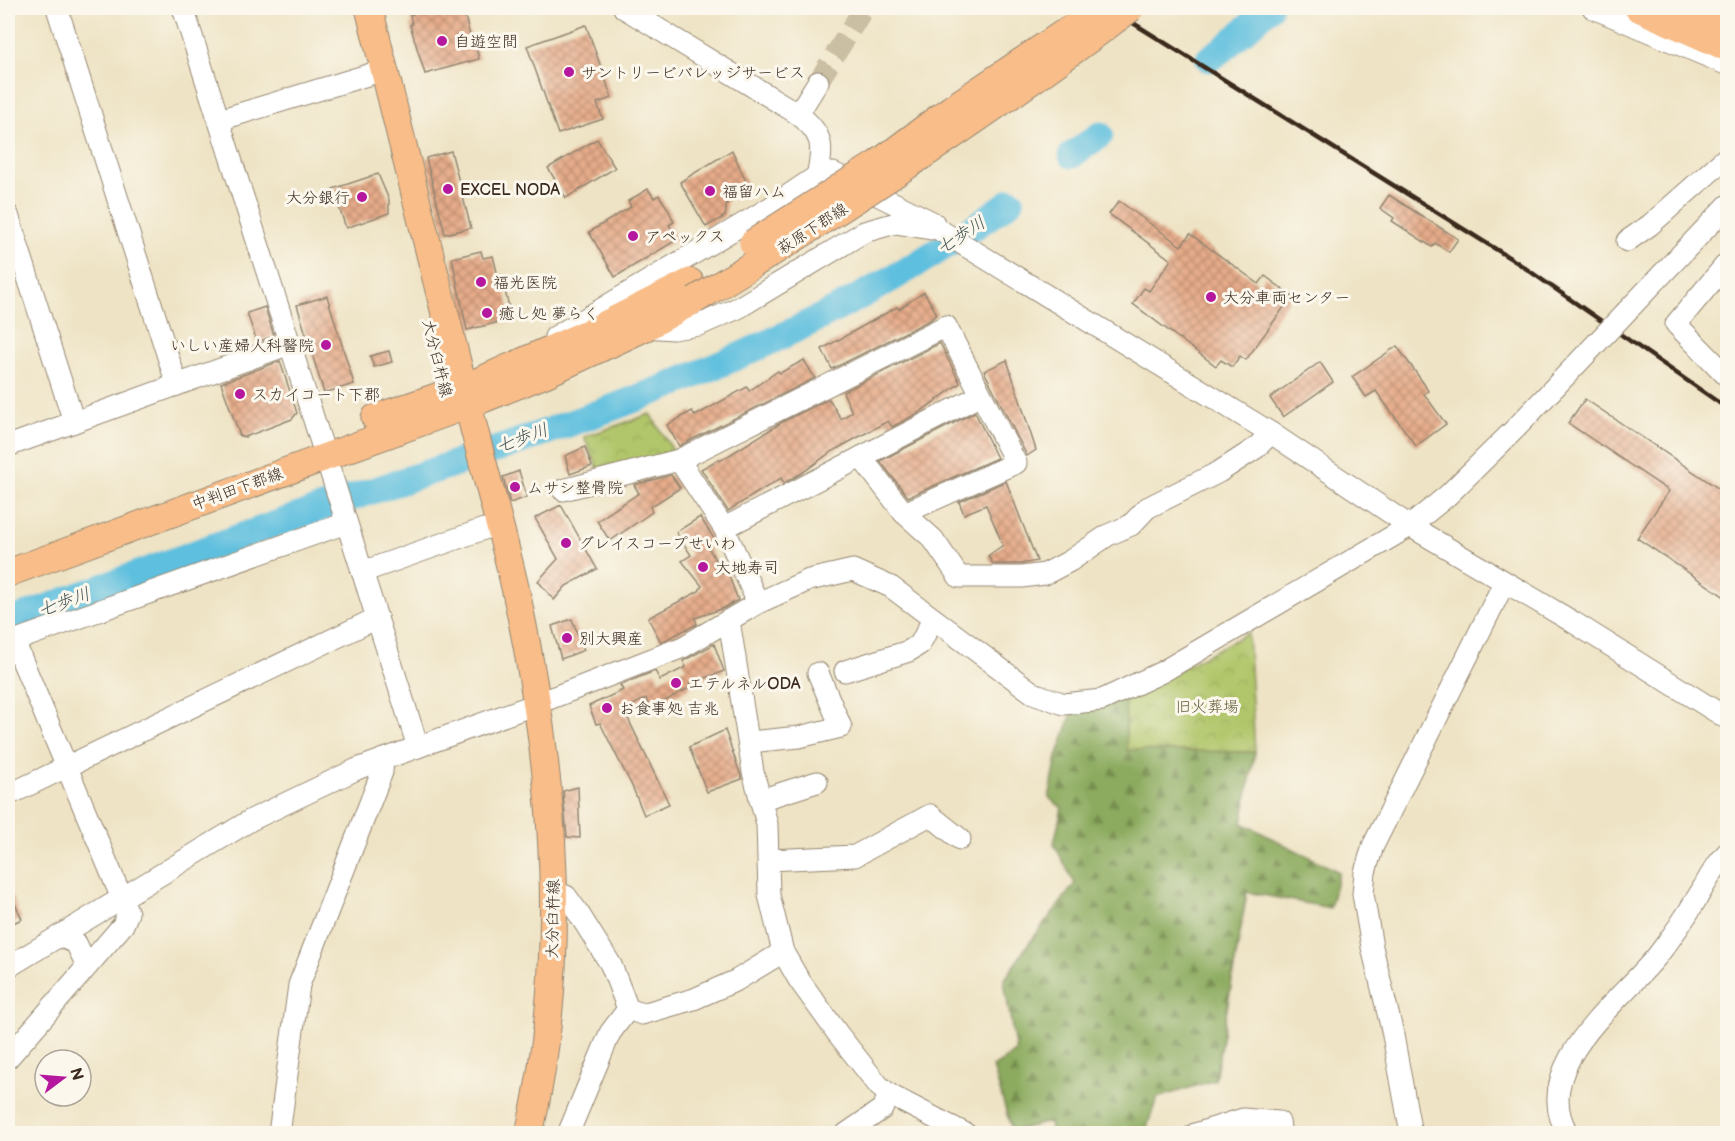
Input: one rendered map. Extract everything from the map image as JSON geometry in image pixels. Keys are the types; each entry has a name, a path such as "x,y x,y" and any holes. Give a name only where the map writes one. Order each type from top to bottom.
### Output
{"main road":[{"name":"大分臼杵線","path":"355,8 378,72"},
{"name":"大分臼杵線","path":"369,8 378,72 457,399 477,474 518,600 551,810 553,891 550,1001 528,1134"},
{"name":"萩原下郡線","path":"457,399 545,374 646,327 693,291 877,164 951,109 1101,8"},
{"name":"萩原下郡線","path":"457,399 537,355 693,291 886,180 1073,51 1131,8"},
{"path":"1638,8 1728,48"},
{"path":"1688,8 1728,25"},
{"name":"中判田下郡線","path":"8,553 457,399"},
{"name":"中判田下郡線","path":"8,573 322,447"},
{"name":"大分臼杵線","path":"477,474 484,529 536,704"}],"street":[{"path":"57,8 177,385"},
{"path":"183,8 418,747"},
{"path":"624,8 798,114 815,130 821,141 822,153 817,176"},
{"path":"1593,8 1728,65"},
{"path":"219,120 378,72"},
{"path":"798,114 818,82"},
{"path":"1627,241 1676,203 1728,156"},
{"path":"537,355 537,348 771,207 817,176 833,173 934,223 933,226 1271,434 1410,526 1573,622 1726,717"},
{"path":"8,967 251,820 345,773 536,704 682,647 758,603 809,580 853,570 891,587 1033,693 1064,704 1102,700 1162,672 1410,526 1447,496 1516,428 1728,205"},
{"path":"8,215 74,422"},
{"path":"646,327 674,329 699,325 738,308 864,232 896,223 931,229 933,226"},
{"path":"1728,262 1676,324 1728,377"},
{"path":"563,490 679,460 946,326 1016,463 904,513"},
{"path":"8,446 290,344"},
{"path":"724,528 981,395"},
{"path":"861,457 904,513 933,539 959,577 1022,577 1045,574 1070,561 1108,535 1131,525 1147,508 1219,472 1256,448 1271,434"},
{"path":"679,460 724,528 758,603"},
{"path":"8,1058 123,925 128,913 67,767 11,642 346,521"},
{"path":"362,572 484,529"},
{"path":"1411,1134 1392,1030 1372,947 1363,894 1365,872 1373,846 1504,583"},
{"path":"8,795 377,618"},
{"path":"845,671 909,651 920,644 933,619"},
{"path":"729,620 760,800 767,824 769,895 783,952 799,980 879,1086 890,1095 966,1134"},
{"path":"750,742 799,736 841,727 818,674"},
{"path":"279,1134 299,985 382,772 383,759"},
{"path":"760,800 817,782"},
{"path":"769,860 855,856 930,815 960,839"},
{"path":"1568,1134 1559,1119 1557,1099 1559,1082 1568,1060 1619,993 1657,956 1696,900 1717,862 1728,852"},
{"path":"553,891 566,896 579,914 611,965 628,1009 642,1014 694,999 737,980 783,952"},
{"path":"59,936 76,943 87,966"},
{"path":"568,1134 610,1034 628,1009"},
{"path":"846,1134 882,1109 890,1095"},
{"path":"1195,1134 1243,1119 1279,1122 1281,1134"}],"green space":[{"path":"650,414 679,460 603,480 584,437"},
{"name":"旧火葬場","path":"1248,633 1255,752 1127,750 1125,698"},
{"path":"1125,698 1127,750 1255,752 1242,823 1339,872 1330,908 1247,892 1215,1080 1157,1098 1145,1133 1051,1133 1049,1122 1012,1131 993,1067 1016,1052 1004,981 1027,946 1075,884 1054,844 1062,808 1049,798 1057,757 1072,713"}],"building":[{"name":"自遊空間","path":"412,8 463,8 472,44 475,43 479,59 425,74 410,25 412,24 410,15 413,14"},
{"name":"サントリービバレッジサービス","path":"586,25 612,98 597,103 603,119 558,134 527,46"},
{"path":"597,139 615,168 566,198 548,168"},
{"name":"福留ハム","path":"732,150 747,184 728,195 725,216 706,227 680,182"},
{"name":"EXCEL NODA","path":"451,151 471,228 445,234 426,158"},
{"name":"大分銀行","path":"378,174 389,200 389,213 346,228 333,189"},
{"name":"アペックス","path":"648,189 654,198 659,195 668,209 674,222 669,225 678,239 615,277 589,232 631,207 628,201"},
{"path":"1389,195 1458,239 1449,252 1435,243 1432,247 1392,221 1394,218 1380,208"},
{"name":"大分車両センター","path":"1119,201 1181,246 1190,234 1259,284 1265,276 1292,296 1246,360 1240,356 1232,367 1221,360 1216,366 1133,304 1144,288 1149,291 1171,260 1109,214"},
{"name":"福光医院","path":"481,251 483,258 493,256 498,276 501,275 512,319 467,330 452,258"},
{"path":"924,292 937,314 930,320 832,369 822,349 897,307 899,309"},
{"name":"いしい産婦人科醫院","path":"327,296 354,384 324,393 297,305"},
{"path":"265,307 274,336 257,342 247,313"},
{"path":"940,343 960,383 920,412 892,427 888,421 831,452 802,473 784,483 781,478 728,511 701,469 719,459 720,461 784,421 829,399 841,419 852,412 843,392"},
{"path":"1397,346 1428,391 1424,394 1446,424 1416,446 1376,391 1366,397 1352,377"},
{"path":"389,351 392,362 374,367 370,356"},
{"path":"804,360 815,378 679,446 667,425 692,411 695,416 747,387 749,391 778,371 780,373"},
{"path":"1007,360 1036,450 1027,456 984,371"},
{"name":"スカイコート下郡","path":"280,361 297,413 292,419 245,437 240,436 221,383"},
{"path":"1320,362 1333,382 1283,417 1270,398"},
{"path":"1585,399 1728,495 1728,599 1637,538 1669,491 1568,423"},
{"path":"975,412 997,458 908,497 880,461"},
{"path":"585,447 592,466 570,474 565,456"},
{"name":"ムサシ整骨院","path":"519,471 527,497 510,503 503,477"},
{"path":"671,475 680,488 650,507 652,512 610,541 597,521 639,493 634,485"},
{"path":"1006,481 1037,561 1021,564 993,564 988,556 1003,545 986,505 964,514 959,502"},
{"name":"グレイスコープせいわ","path":"561,505 597,569 566,586 554,600 538,581 558,559 535,518"},
{"path":"700,517 715,540 707,545 723,574 727,571 738,600 724,608 695,618 697,624 661,642 648,618 699,591 702,586 682,561 691,555 676,532"},
{"name":"別大興産","path":"572,619 584,650 561,659 552,626"},
{"path":"714,644 724,671 690,684 691,687 650,709 646,698 624,710 669,804 644,815 632,786 600,723 596,724 589,706 623,690 620,685 655,671 660,680 686,667 683,661"},
{"path":"725,730 742,779 707,792 689,747"},
{"path":"578,787 580,838 567,837 563,791"},
{"path":"8,888 22,919 8,925"}],"waterway":[{"name":"七歩川","path":"1209,59 1269,8"},
{"name":"七歩川","path":"1072,155 1100,135"},
{"name":"七歩川","path":"8,622 278,523 537,435 702,372 783,336 861,296 937,251 1011,201"}],"tunnel":[{"path":"818,82 864,8"}],"railway":[{"path":"1109,8 1518,263 1728,409"}],"place":[{"name":"自遊空間","path":"442,41"},
{"name":"サントリービバレッジサービス","path":"569,72"},
{"name":"EXCEL NODA","path":"448,189"},
{"name":"福留ハム","path":"710,191"},
{"name":"大分銀行","path":"362,197"},
{"name":"アペックス","path":"633,236"},
{"name":"福光医院","path":"481,282"},
{"name":"大分車両センター","path":"1211,297"},
{"name":"癒し処 夢らく","path":"487,313"},
{"name":"いしい産婦人科醫院","path":"326,345"},
{"name":"スカイコート下郡","path":"240,394"},
{"name":"ムサシ整骨院","path":"515,487"},
{"name":"グレイスコープせいわ","path":"566,543"},
{"name":"大地寿司","path":"703,567"},
{"name":"別大興産","path":"567,638"},
{"name":"エテルネルODA","path":"676,683"},
{"name":"お食事処 吉兆","path":"607,708"}]}
